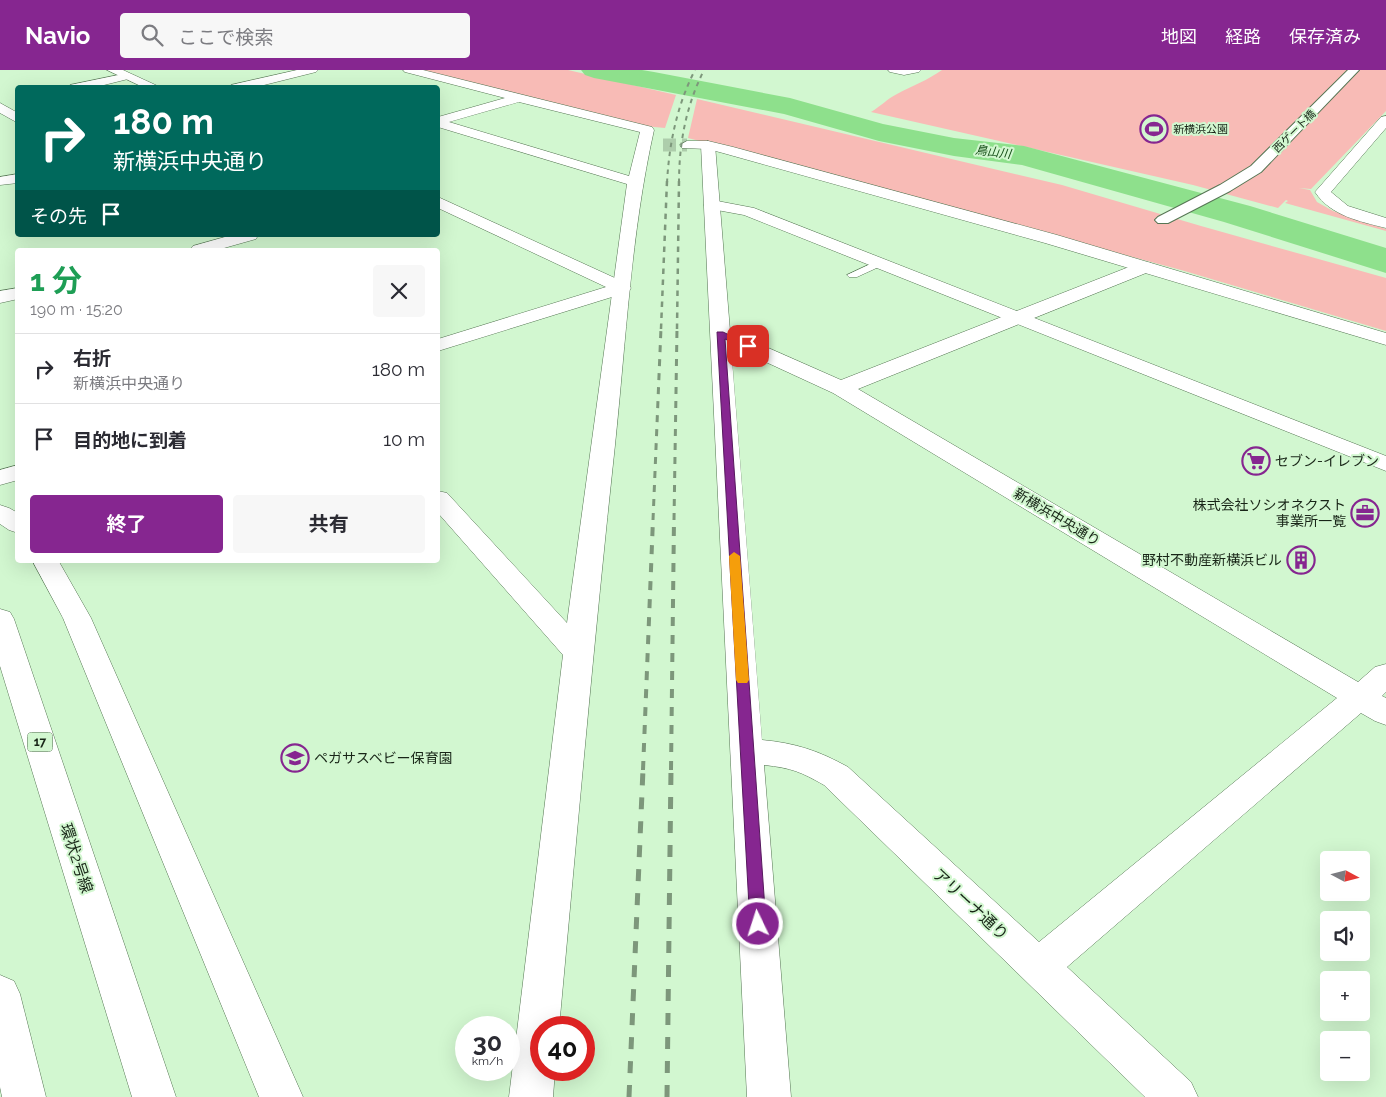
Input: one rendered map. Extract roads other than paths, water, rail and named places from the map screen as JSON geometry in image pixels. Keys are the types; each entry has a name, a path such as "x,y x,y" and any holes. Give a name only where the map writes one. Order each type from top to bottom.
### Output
{"street":[{"path":"113,70 149,85"},
{"path":"263,70 312,85"},
{"path":"247,85 312,70"},
{"path":"409,70 647,130 650,145 635,182 578,653 531,1097"},
{"path":"894,70 904,72 915,70"},
{"name":"西ゲート橋","path":"1167,217 1225,188 1256,169 1354,70"},
{"path":"88,85 128,76"},
{"path":"440,121 520,98"},
{"path":"3,104 15,116"},
{"path":"1386,120 1323,192 1333,204 1386,223"},
{"path":"440,123 635,182"},
{"path":"769,1097 712,205 698,145 1041,236 1386,339"},
{"path":"0,181 15,178"},
{"path":"440,203 622,288"},
{"path":"712,205 748,211 1386,464"},
{"path":"196,237 208,248"},
{"path":"212,248 244,237"},
{"path":"841,388 1145,267"},
{"path":"440,343 622,288"},
{"path":"0,297 15,294"},
{"name":"新横浜中央通り","path":"720,334 841,388 1373,705"},
{"path":"0,478 15,473"},
{"path":"440,500 578,653"},
{"path":"0,513 15,523"},
{"path":"47,563 77,618 281,1097"},
{"name":"環状2号線","path":"0,619 154,1097"},
{"path":"1038,967 1373,705 1386,675"},
{"name":"アリーナ通り","path":"747,751 789,755 811,762 836,776 1176,1097"},
{"path":"0,994 24,1097"}],"lane":[{"path":"853,275 879,263"}],"waterway":[{"name":"鳥山川","path":"594,70 790,107 879,132 954,147 1024,156 1237,214 1386,261"}],"tunnel":[{"path":"663,145 687,145"}],"railway":[{"path":"667,183 675,125 683,97 695,70"},
{"path":"679,183 680,154 688,111 704,70"},
{"path":"661,329 667,181"},
{"path":"677,329 679,181"},
{"path":"653,520 661,328"},
{"path":"674,520 677,328"},
{"path":"643,770 653,519"},
{"path":"671,770 674,519"},
{"path":"629,1097 643,769"},
{"path":"667,1097 671,769"}],"place":[{"name":"新横浜公園","path":"1154,129"},
{"name":"セブン-イレブン","path":"1256,461"},
{"name":"株式会社ソシオネクスト 事業所一覧","path":"1365,513"},
{"name":"野村不動産新横浜ビル","path":"1301,560"},
{"name":"ペガサスベビー保育園","path":"295,758"}]}
